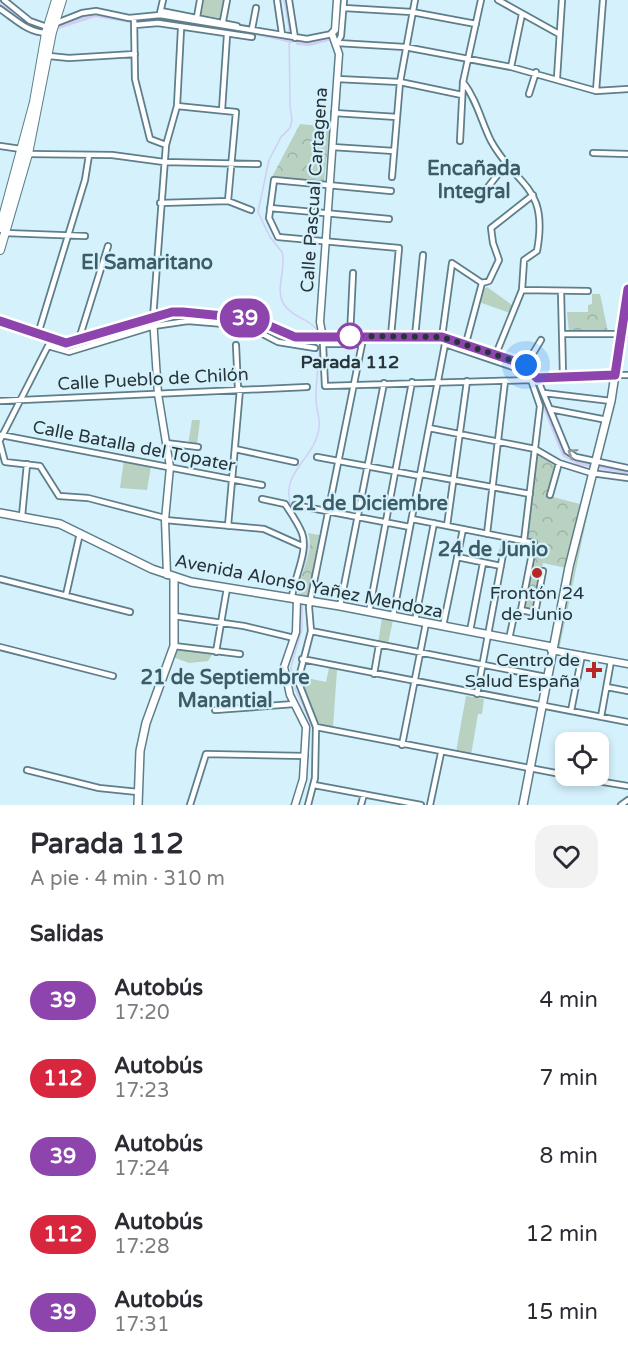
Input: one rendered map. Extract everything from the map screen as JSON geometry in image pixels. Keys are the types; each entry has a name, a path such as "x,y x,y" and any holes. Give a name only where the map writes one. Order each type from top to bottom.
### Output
{"main road":[{"path":"0,250 4,198 25,152 56,0"},
{"path":"3,230 49,56 49,28 63,0"},
{"path":"523,805 551,649 611,401 624,334 628,289"},
{"name":"Avenida Alonso Yañez Mendoza","path":"0,513 60,524 171,576 489,634 551,649"},
{"path":"138,805 140,751 146,723 174,646 171,576"}],"street":[{"path":"4,0 30,21 49,28"},
{"path":"160,13 163,0"},
{"path":"197,17 201,0"},
{"path":"223,21 227,0"},
{"path":"277,0 289,36"},
{"path":"289,0 289,36"},
{"name":"Calle Pascual Cartagena","path":"321,340 320,322 337,78 334,38 337,0"},
{"path":"334,38 342,36 344,0"},
{"path":"392,177 400,82 415,0"},
{"path":"460,141 463,82 482,0"},
{"path":"498,0 559,34"},
{"path":"557,78 562,0"},
{"path":"596,91 603,0"},
{"path":"252,29 256,8"},
{"path":"344,8 412,12 476,24"},
{"path":"0,9 38,33 90,11 135,22 158,23 181,29 252,37"},
{"path":"135,22 160,13 223,21 242,28"},
{"path":"160,13 221,27 252,29 307,39 334,38 405,47 536,72 596,91 628,89"},
{"path":"511,67 522,14"},
{"path":"135,22 135,79 150,139 166,145"},
{"path":"171,576 165,519 170,466 158,394 153,322 160,202 166,145 177,106 181,29"},
{"path":"222,110 227,35"},
{"path":"49,56 69,58 135,54"},
{"path":"529,94 536,72"},
{"path":"337,78 400,82 462,94"},
{"path":"463,82 475,99 493,144 533,195 542,225 537,251 524,260 522,290 496,354"},
{"path":"177,106 236,112 228,201"},
{"path":"334,113 398,117"},
{"path":"0,146 25,152 164,162 258,164"},
{"path":"332,147 394,152"},
{"path":"593,153 628,154"},
{"path":"38,334 85,180 89,155"},
{"path":"480,197 507,163"},
{"path":"390,336 399,248 278,237 270,222 270,208 274,180 391,191"},
{"path":"442,337 452,263 482,283 489,281 499,260 491,228 533,195"},
{"path":"160,202 228,201 251,210"},
{"path":"270,208 389,219"},
{"path":"3,230 85,236"},
{"path":"79,339 108,246"},
{"path":"415,337 423,255"},
{"path":"351,336 353,273"},
{"path":"466,343 482,283"},
{"path":"522,290 588,291"},
{"path":"561,291 564,376"},
{"path":"296,805 303,778 306,727 294,704 284,667 294,638 301,600 330,512 362,344 290,336 261,321 248,318 177,312 69,352 48,346 0,439 5,462 42,467 59,495 88,498 165,519 264,529 302,546"},
{"path":"0,321 66,343 153,322 177,321 236,325 255,330 279,342 315,348"},
{"path":"562,334 624,334"},
{"path":"321,340 351,336 442,337 466,343 526,365 544,393 567,451 595,467 628,478"},
{"path":"321,340 325,386 628,375"},
{"path":"526,365 541,340"},
{"path":"393,616 445,344 522,370 534,379 540,406 524,541"},
{"path":"228,526 239,389 236,345"},
{"path":"447,526 467,381"},
{"path":"487,534 505,381"},
{"path":"369,612 412,382"},
{"path":"340,606 384,383"},
{"name":"Calle Pueblo de Chilón","path":"0,401 307,387"},
{"path":"544,393 611,401"},
{"path":"550,409 607,420"},
{"path":"429,428 535,449 559,463 628,468"},
{"name":"Calle Batalla del Topater","path":"0,439 170,466 262,485"},
{"path":"166,443 198,447"},
{"path":"235,449 295,462"},
{"path":"317,457 530,494"},
{"path":"550,495 559,463"},
{"path":"22,516 27,464"},
{"path":"262,499 285,504 303,535 292,589 309,607 311,632 298,675 300,688 316,727 314,785 308,805"},
{"path":"295,505 410,527"},
{"path":"412,519 534,543 521,610 514,616 509,639"},
{"path":"415,621 434,523"},
{"path":"442,626 462,529"},
{"path":"66,595 80,533"},
{"path":"477,694 506,538"},
{"path":"457,557 501,566"},
{"path":"470,631 483,562"},
{"path":"521,610 535,613 543,572"},
{"path":"0,579 130,612"},
{"path":"216,652 227,588"},
{"path":"174,616 221,622 294,638"},
{"path":"402,745 426,623"},
{"path":"311,632 546,677"},
{"path":"374,674 379,645"},
{"path":"0,646 113,676"},
{"path":"174,646 240,654"},
{"name":"Avenida Alonso Yañez Mendoza","path":"551,649 628,664"},
{"path":"571,711 582,656"},
{"path":"302,659 628,722"},
{"path":"601,717 610,661"},
{"path":"607,687 628,691"},
{"path":"215,710 294,704"},
{"path":"316,727 441,753 555,773"},
{"path":"429,805 441,753"},
{"path":"190,805 206,754 305,756"},
{"path":"27,770 99,788 138,792"},
{"path":"609,783 628,786"},
{"path":"314,785 422,805"},
{"path":"361,805 364,794"},
{"path":"621,805 628,800"}],"green space":[{"path":"204,0 224,0 220,18 201,15"},
{"path":"300,124 330,127 324,182 272,177"},
{"path":"487,287 512,305 510,313 479,302 482,291"},
{"path":"592,294 600,294 608,332 569,332 567,312 588,312 588,305 592,304"},
{"path":"192,420 200,420 197,445 188,445"},
{"path":"540,456 556,466 549,496 580,504 566,568 543,563 535,610 524,608 536,541 526,539 536,457"},
{"path":"124,460 151,466 147,490 120,488"},
{"path":"596,474 559,650 555,649"},
{"path":"308,533 323,536 308,597 301,596 300,588 308,557 310,541"},
{"path":"382,618 393,620 388,644 378,643"},
{"path":"177,649 213,653 208,661 189,663 173,657"},
{"path":"329,668 337,670 333,727 330,729 319,724 301,683 302,677 326,682"},
{"path":"466,696 484,699 482,714 478,714 471,755 456,752"}],"waterway":[{"path":"284,0 289,27 292,120 290,128 281,137 269,160 258,212 270,237 282,252 280,291 283,303 291,312 316,328 319,333"},
{"path":"298,43 309,44 336,37 340,0"},
{"path":"0,5 31,27"},
{"path":"55,28 95,15 131,21 168,20 215,28 223,32 244,31 283,39"},
{"path":"286,40 291,41"},
{"path":"0,325 62,347 181,316 253,322 286,339 308,342"},
{"path":"336,342 446,341"},
{"path":"293,512 289,487 298,467 311,449 319,428 316,384 320,346"},
{"path":"532,376 564,455 579,463 628,472"},
{"path":"300,524 308,544 300,577 300,596"},
{"path":"302,603 302,629 291,667 293,684 313,728 312,777 305,805"}],"bus line":[{"name":"39","path":"0,321 66,343 172,312 183,312 254,319 295,337 442,337 466,343 526,365 537,378 615,375 628,289"}],"place":[{"name":"Parada 112","path":"350,336"},
{"name":"Frontón 24 de Junio","path":"537,573"},
{"name":"Centro de Salud España","path":"594,670"}],"district":[{"name":"Encañada Integral","path":"474,180"},
{"name":"El Samaritano","path":"147,262"},
{"name":"21 de Diciembre","path":"370,503"},
{"name":"24 de Junio","path":"493,549"},
{"name":"21 de Septiembre Manantial","path":"225,688"}],"route":[{"path":"350,336 442,337 466,343 526,365"}]}
